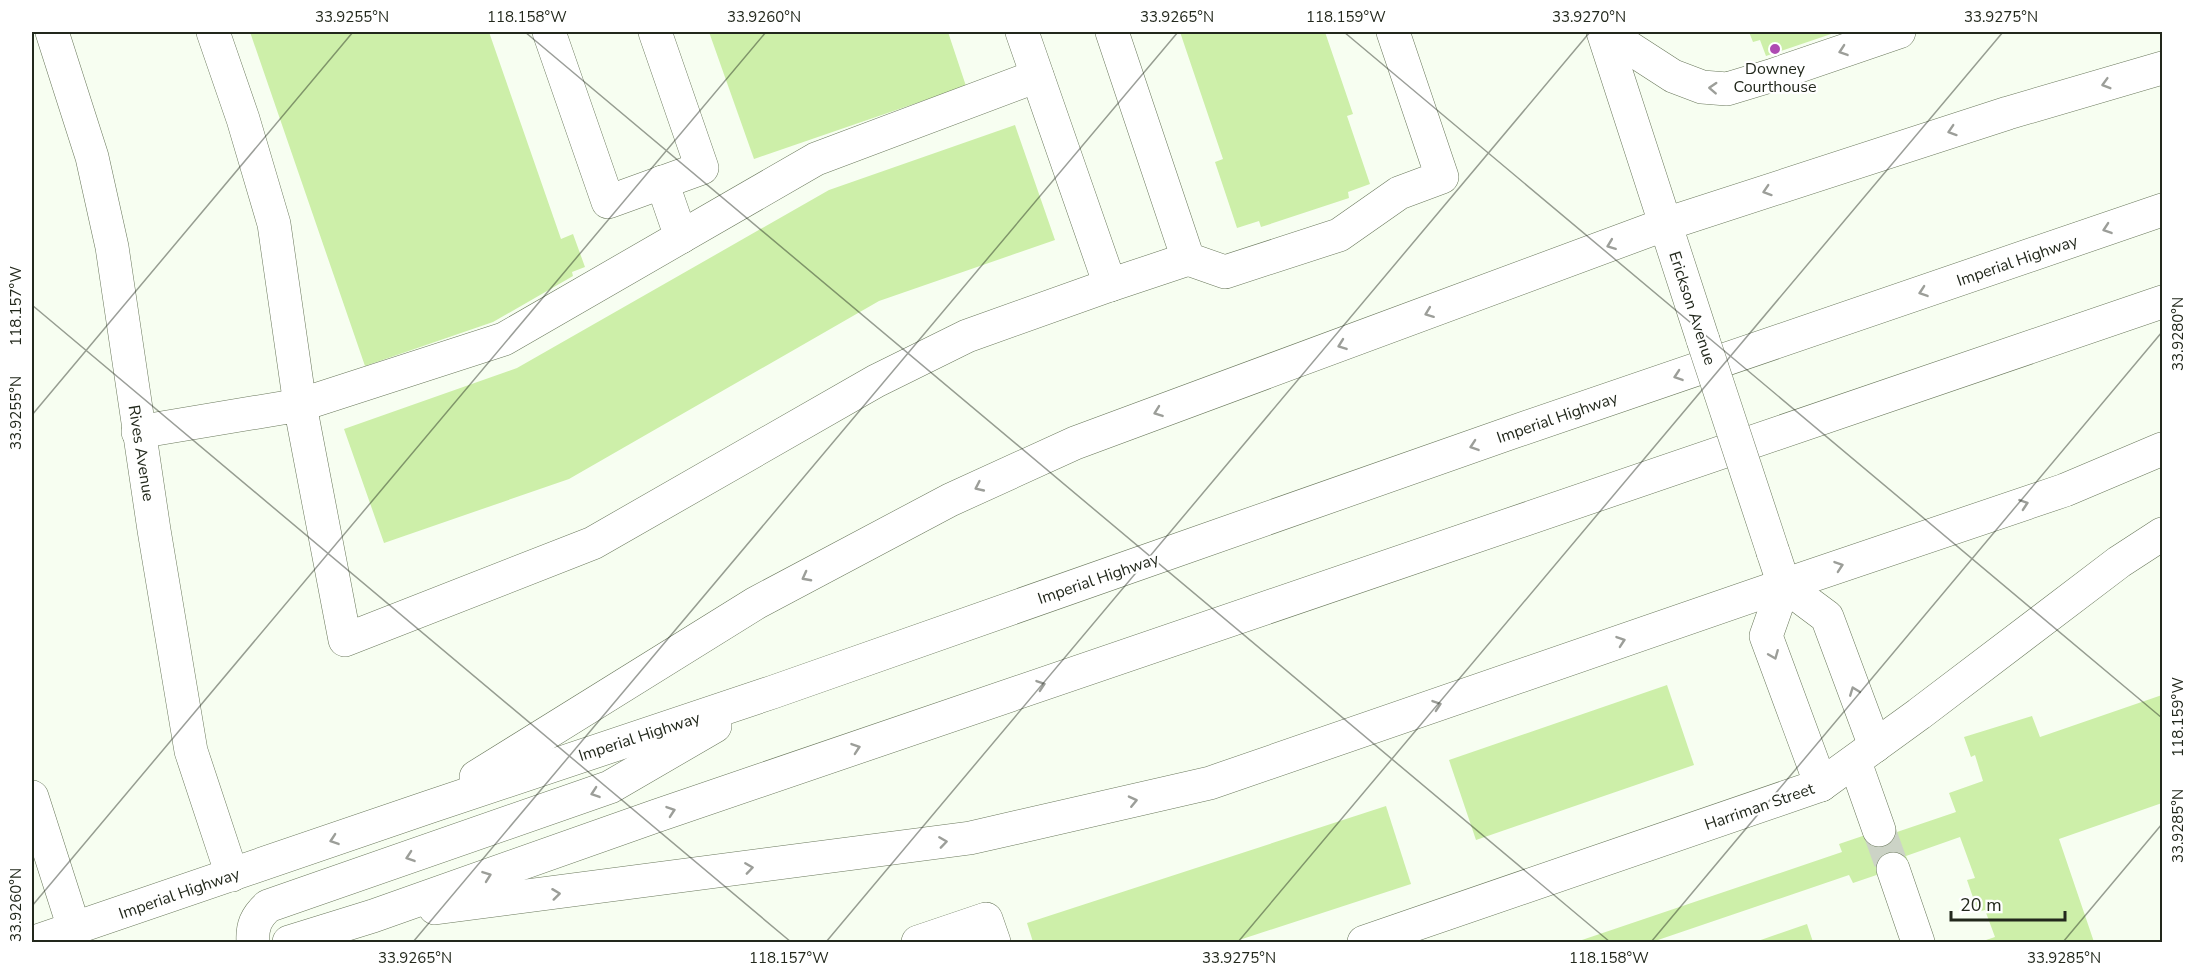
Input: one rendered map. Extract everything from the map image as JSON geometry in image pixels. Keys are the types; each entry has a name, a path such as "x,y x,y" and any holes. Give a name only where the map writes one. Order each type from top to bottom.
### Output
{"main road":[{"name":"Rives Avenue","path":"52,32 92,157 112,247 138,432 191,751 232,875"},
{"path":"213,32 243,119 274,224 300,405 345,640 593,543 876,381 967,336 1188,259 1225,272 1339,235 1399,193 1442,177 1393,32"},
{"path":"549,32 608,202 702,168 655,32"},
{"path":"1022,32 1110,285"},
{"path":"1112,32 1188,259"},
{"path":"1604,32 1673,76 1702,87 1727,89 1899,32"},
{"name":"Erickson Avenue","path":"1604,32 1784,585"},
{"path":"429,807 756,603 950,500 1075,443 1666,224 2008,113 2163,68"},
{"path":"138,432 300,405 504,339 816,159 1037,76"},
{"path":"662,182 681,237"},
{"name":"Imperial Highway","path":"34,942 773,692 1524,428 2163,210"},
{"path":"289,942 373,916 656,816 2163,302"},
{"path":"373,916 635,884 970,838 1198,786 2065,490 2163,449"},
{"name":"Harriman Street","path":"1365,942 1821,785 2119,562 2163,534"},
{"path":"1784,585 1827,617 1865,754 1880,830"},
{"path":"1784,585 1766,636 1821,785"},
{"path":"253,942 252,930 257,916 268,906 610,787 773,692"},
{"path":"34,810 74,928"},
{"path":"1893,869 1918,942"},
{"path":"918,942 986,919 994,942"}],"building":[{"path":"250,32 489,32 561,239 573,234 585,267 572,272 573,276 493,322 365,366"},
{"path":"709,32 948,32 966,86 754,159"},
{"path":"1180,32 1325,32 1353,114 1347,116 1370,184 1348,192 1349,198 1261,227 1259,221 1237,228 1215,162 1223,159"},
{"name":"Downey Courthouse","path":"1749,32 1837,32 1766,56 1760,40 1753,42"},
{"path":"1015,125 1055,240 879,301 569,479 384,543 344,429 517,368 829,190"},
{"path":"1667,685 1694,765 1476,840 1449,760"},
{"path":"2162,695 2162,803 2059,839 2094,942 1987,942 1986,940 1995,937 1985,910 1978,912 1967,880 1975,878 1960,837 1906,856 1909,864 1853,883 1849,875 1652,942 1576,942 1842,852 1839,844 1895,825 1897,832 1956,812 1949,793 1983,781 1975,755 1971,757 1964,737 2032,716 2040,737"},
{"path":"1386,806 1411,884 1233,942 1033,942 1027,923"},
{"path":"1807,924 1813,942 1755,942"}],"tunnel":[{"path":"1879,830 1893,869"}],"place":[{"name":"Downey Courthouse","path":"1775,49"}]}
